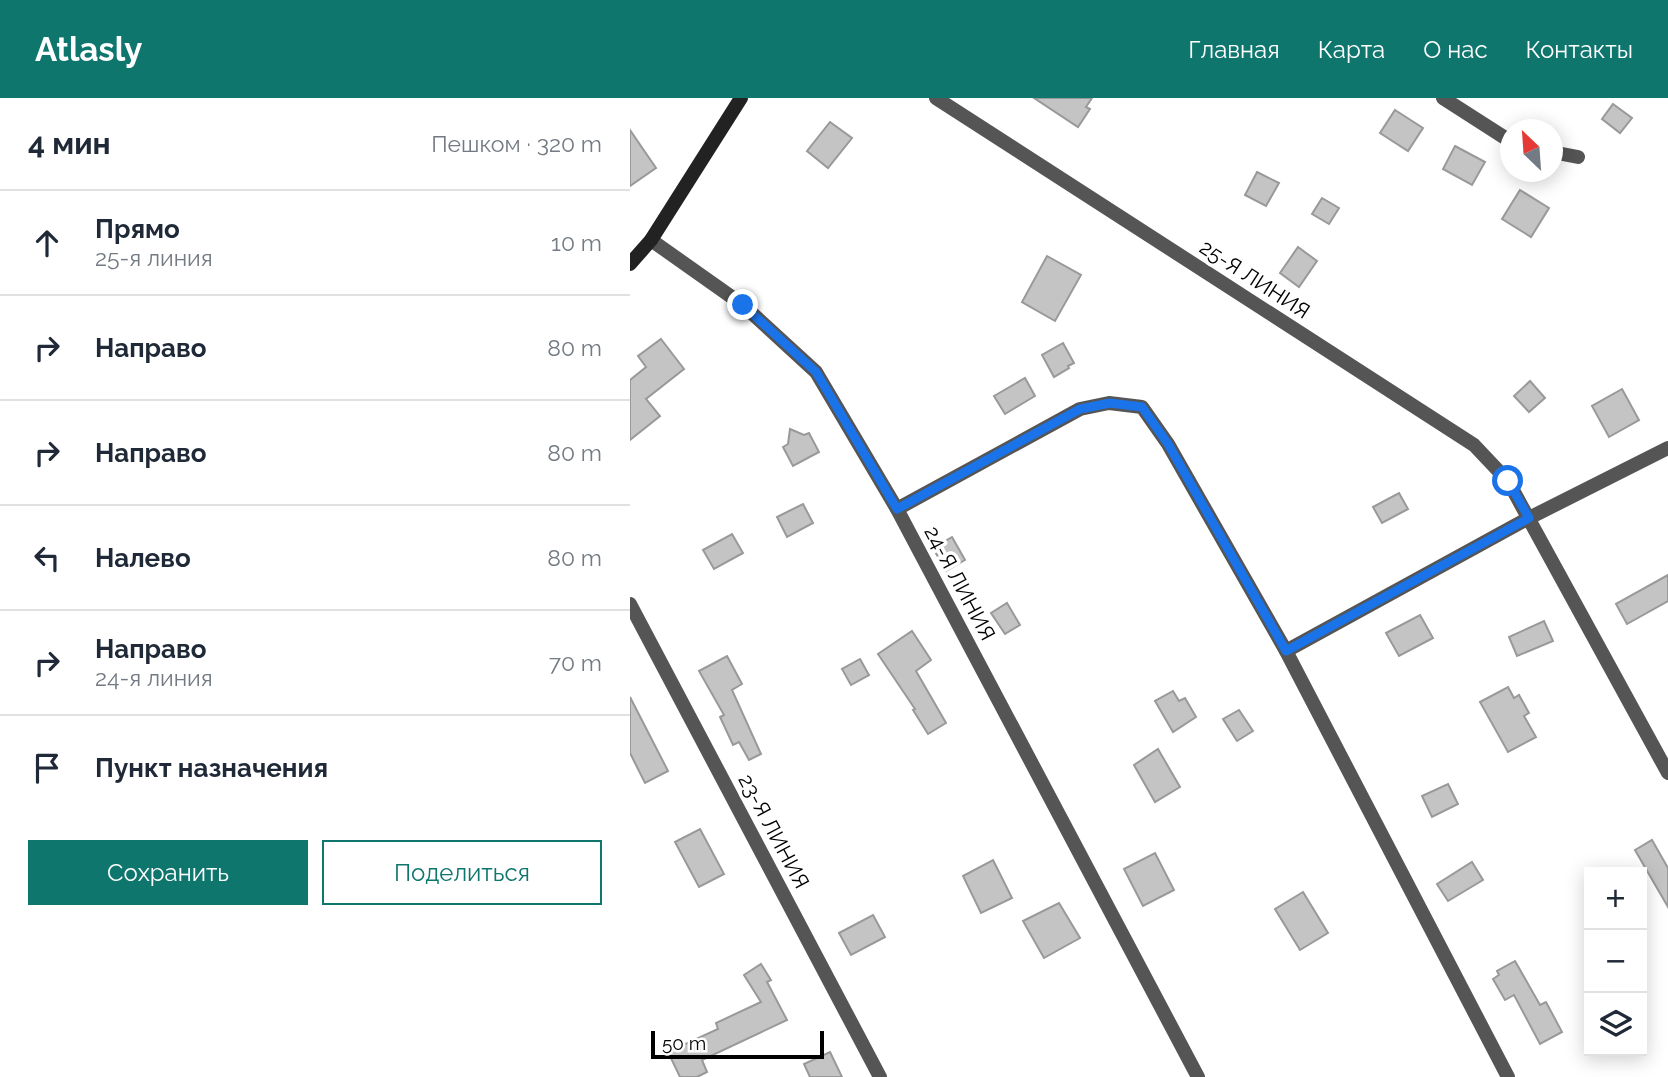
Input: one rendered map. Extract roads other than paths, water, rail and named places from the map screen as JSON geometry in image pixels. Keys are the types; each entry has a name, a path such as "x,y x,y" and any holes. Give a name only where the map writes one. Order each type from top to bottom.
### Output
{"street":[{"path":"630,264 651,240 741,98"},
{"name":"25-Я ЛИНИЯ","path":"936,98 1474,445 1508,481 1668,773"},
{"path":"1443,98 1500,135"},
{"path":"1563,154 1578,157"},
{"name":"24-Я ЛИНИЯ","path":"651,240 743,305 816,372 897,509 1198,1077"},
{"path":"897,509 1080,409 1110,403 1142,407 1168,444 1286,651 1508,1077"},
{"path":"1286,651 1529,518 1668,448"},
{"name":"23-Я ЛИНИЯ","path":"630,604 880,1077"}]}
